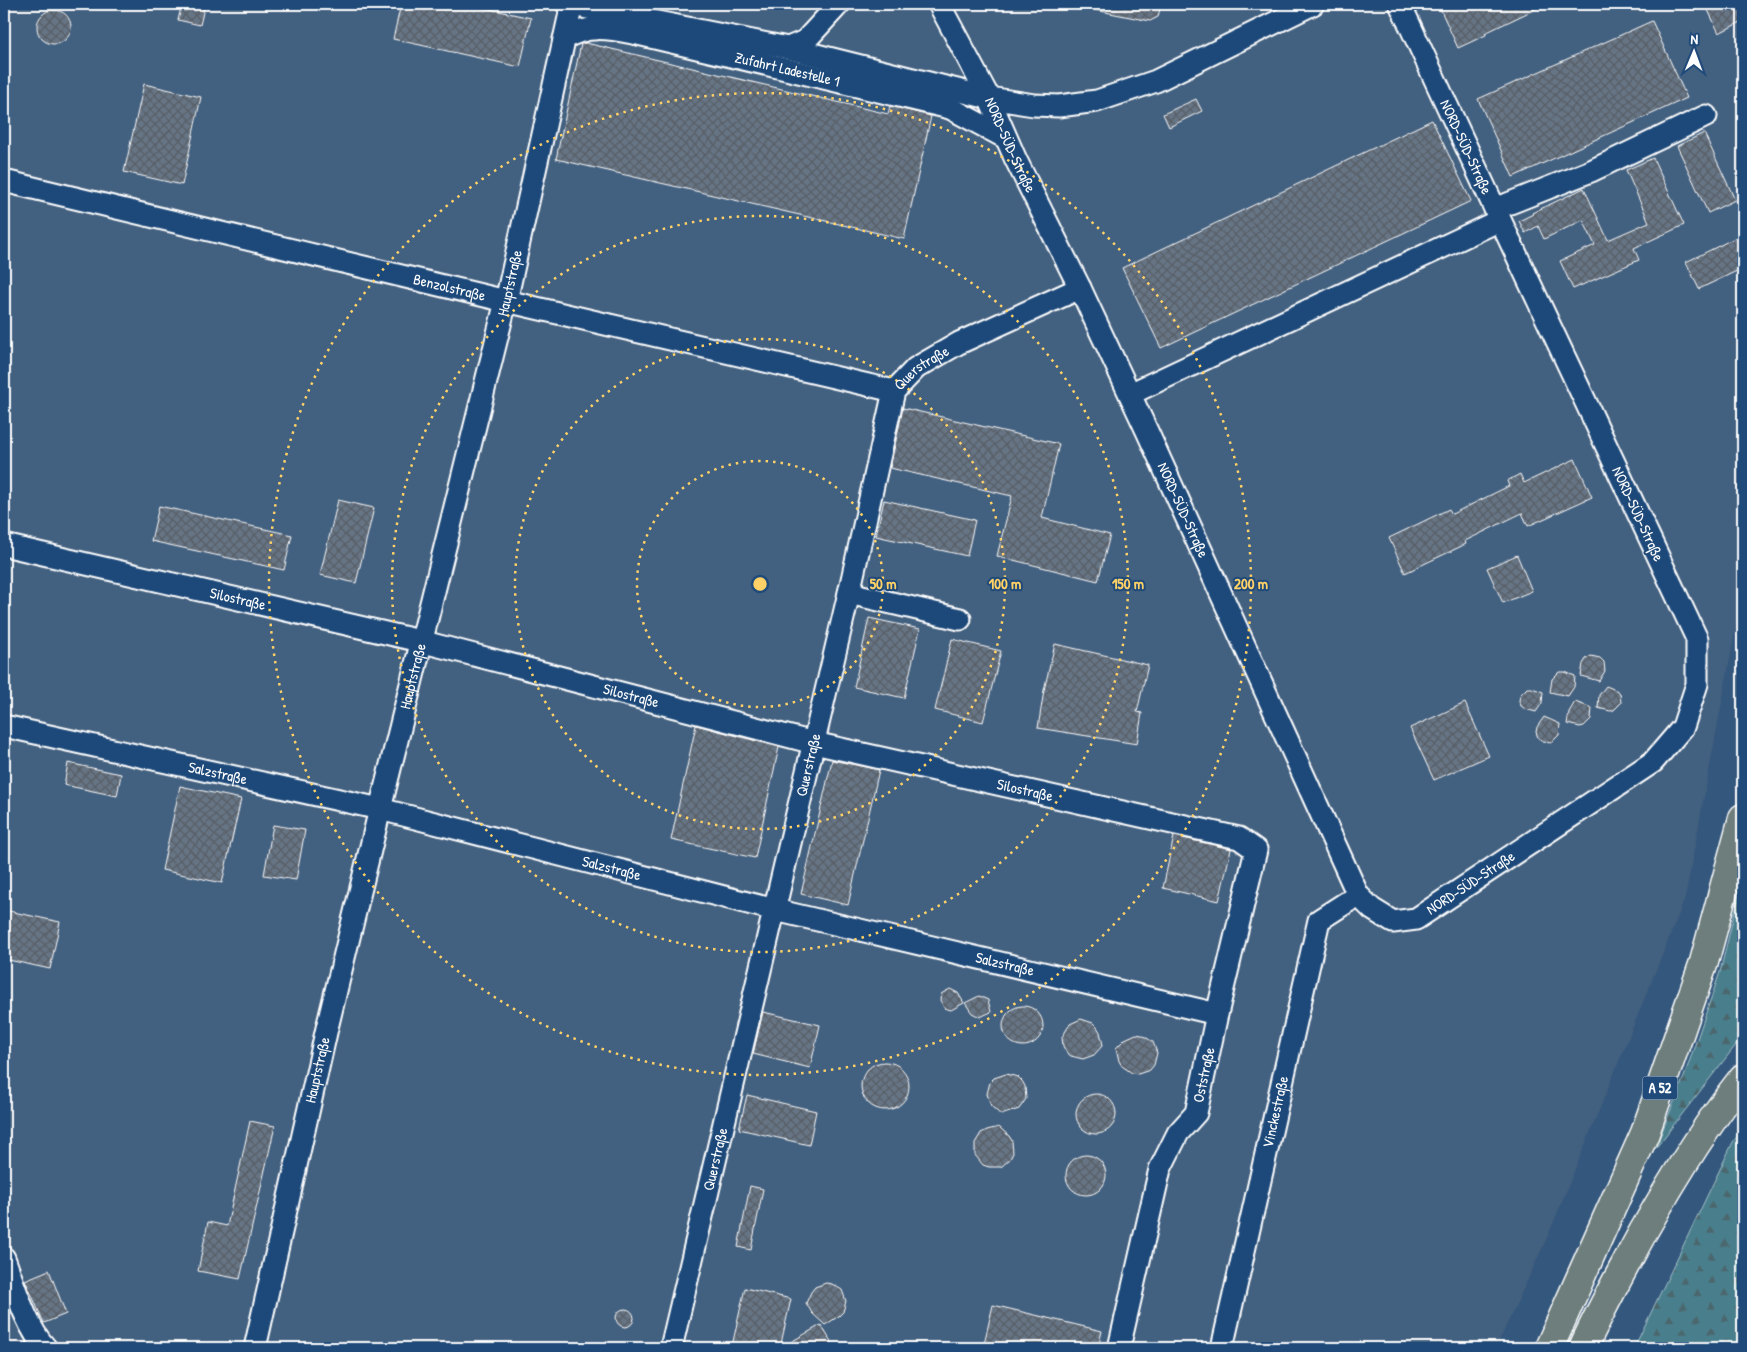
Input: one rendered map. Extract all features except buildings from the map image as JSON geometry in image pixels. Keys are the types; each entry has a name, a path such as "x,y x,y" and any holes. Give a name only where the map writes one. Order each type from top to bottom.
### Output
{"highway":[{"name":"A 52","path":"1550,1348 1645,1133 1704,962 1743,818"},
{"path":"1583,1348 1602,1306 1674,1177 1743,1078"}],"lane":[{"path":"570,4 788,48 989,98 1034,105 1059,106 1097,101 1156,81 1313,4"},
{"name":"Hauptstraße","path":"255,1348 325,1037 420,641 506,301 564,39 570,4"},
{"path":"788,48 805,41 839,4"},
{"name":"NORD-SÜD-Straße","path":"939,4 989,98 1006,138 1130,394 1358,895 1372,909 1393,922 1416,919 1653,762 1683,727 1697,684 1697,639 1400,4"},
{"name":"Zufahrt Ladestelle 1","path":"564,39 574,32 586,28 611,28 638,34 950,108 1006,138"},
{"path":"1130,394 1497,214 1706,116"},
{"name":"Benzolstraße","path":"4,181 506,301 894,390"},
{"name":"Querstraße","path":"671,1348 849,593 894,390 916,368 959,343 1080,288"},
{"name":"Silostraße","path":"4,545 420,641 814,742 1239,838 1256,850"},
{"path":"849,593 960,619"},
{"name":"Salzstraße","path":"4,726 380,809 775,910 1217,1014"},
{"name":"Oststraße","path":"1119,1348 1160,1169 1178,1134 1196,1113 1217,1014 1256,850"},
{"name":"Vinckestraße","path":"1222,1348 1319,920 1358,895"},
{"path":"4,1258 32,1328 39,1342 46,1348"}],"shaded area":[{"path":"4,4 1743,4 1743,590 1685,899 1548,1236 1496,1348 4,1348"}],"green space":[{"path":"1743,878 1743,1036 1655,1149 1684,1077 1720,972"},
{"path":"1743,1128 1743,1348 1634,1348 1733,1142"}]}
